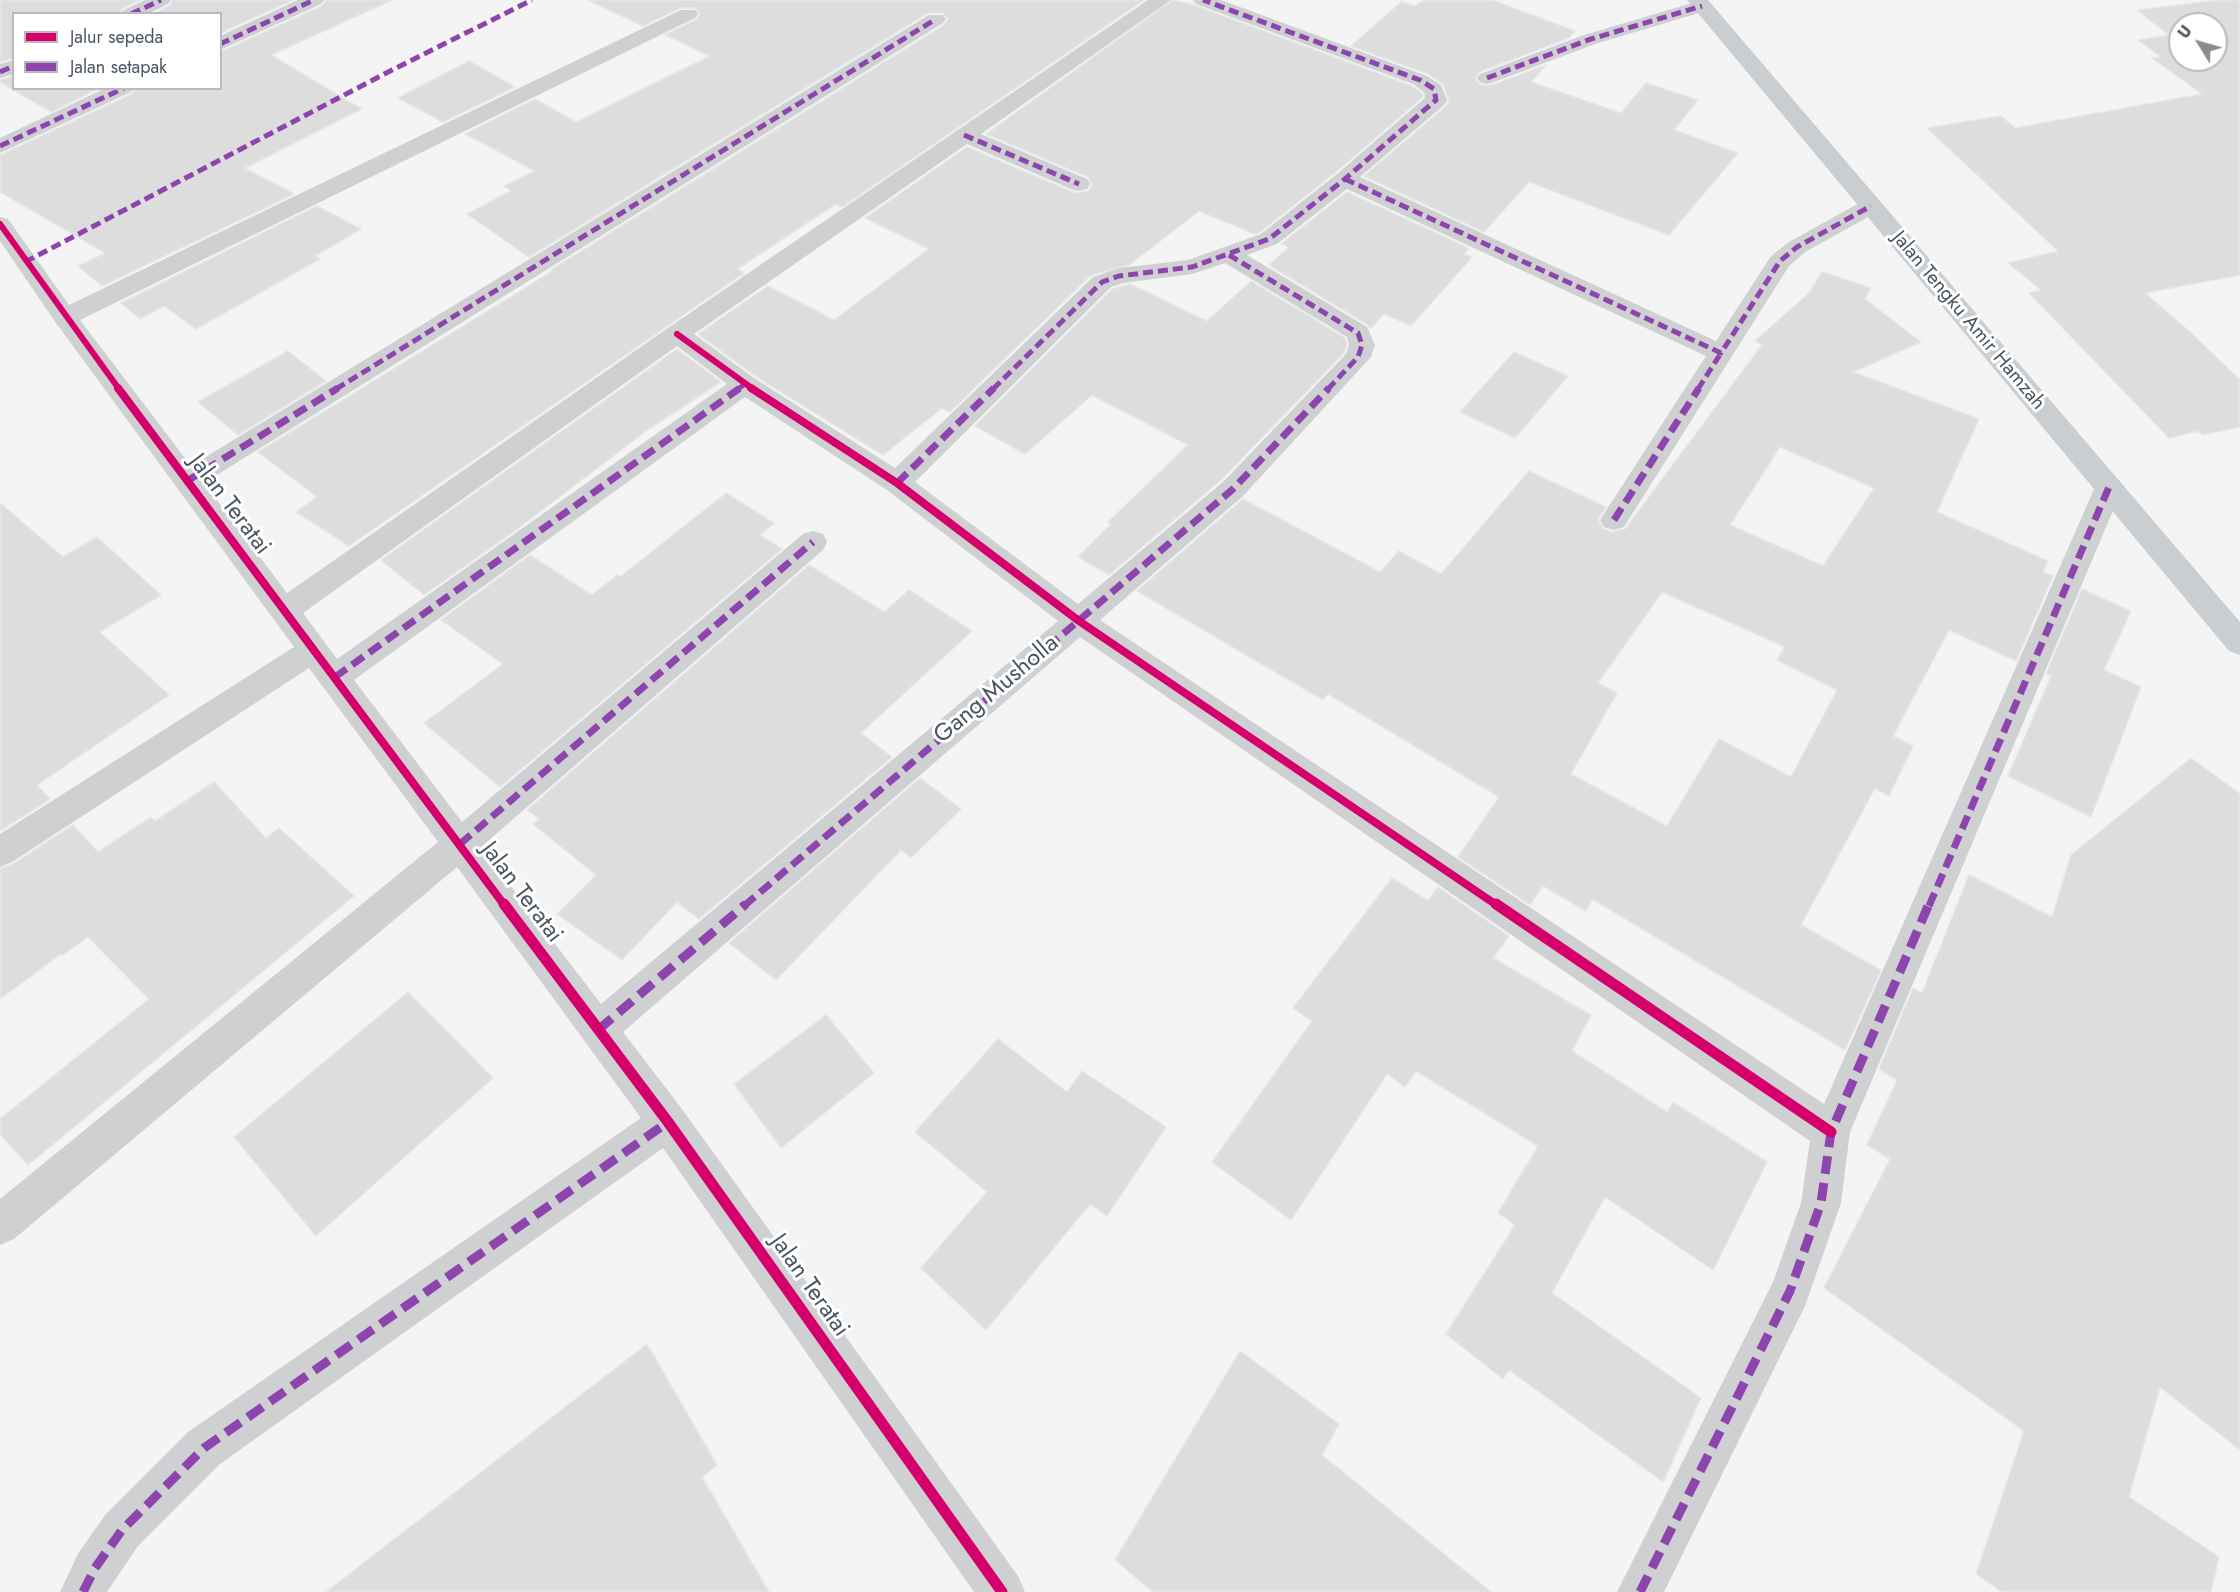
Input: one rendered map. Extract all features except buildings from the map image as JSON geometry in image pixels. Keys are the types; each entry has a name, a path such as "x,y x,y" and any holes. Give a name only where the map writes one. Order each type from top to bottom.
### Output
{"main road":[{"name":"Jalan Tengku Amir Hamzah","path":"1699,3 2240,643"}],"street":[{"path":"135,12 161,0"},
{"path":"222,43 314,0"},
{"path":"284,611 677,334 1161,0"},
{"path":"897,483 1102,282 1119,276 1192,267 1269,239 1346,179 1436,100 1434,89 1420,80 1203,0"},
{"path":"1487,78 1588,40 1699,3"},
{"path":"65,317 688,14"},
{"path":"187,481 936,19"},
{"path":"0,146 120,90"},
{"path":"964,135 1079,184"},
{"path":"1346,179 1721,353"},
{"path":"1614,520 1780,261 1797,247 1870,206"},
{"name":"Jalan Teratai","path":"0,224 65,317 668,1122 1002,1592"},
{"name":"Gang Musholla","path":"598,1030 1233,489 1358,357 1362,345 1359,333 1229,255"},
{"path":"677,334 745,384 897,483 1079,621 1831,1132"},
{"path":"335,677 745,384"},
{"path":"1640,1592 1790,1291 1821,1203 1831,1132 2109,488"},
{"path":"0,1225 460,844 813,542"},
{"path":"0,852 314,649"},
{"path":"83,1592 95,1568 122,1530 204,1448 668,1122"}],"marked path":[{"path":"135,12 161,0"},
{"path":"222,43 314,0"},
{"path":"25,262 392,70 532,0"},
{"path":"897,483 1102,282 1119,276 1192,267 1269,239 1345,179 1436,100 1434,89 1420,80 1203,0"},
{"path":"1487,78 1588,40 1702,6"},
{"path":"187,481 936,19"},
{"path":"0,72 12,67"},
{"path":"0,146 120,90"},
{"path":"964,135 1079,184"},
{"path":"1345,179 1721,353 1780,261 1797,247 1871,206"},
{"path":"598,1030 1233,489 1358,357 1362,345 1358,333 1229,255"},
{"path":"1614,520 1721,353"},
{"path":"335,677 745,384"},
{"path":"1640,1592 1790,1291 1821,1203 1831,1132 2109,487"},
{"path":"460,844 813,542"},
{"path":"83,1592 95,1568 122,1530 204,1448 668,1122"}],"cycle path":[{"path":"0,224 65,317 668,1122 1002,1592"},
{"path":"677,334 745,384 897,483 1079,621 1831,1132"}]}
